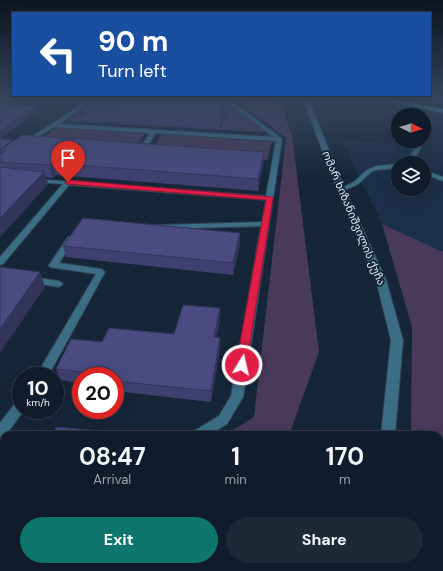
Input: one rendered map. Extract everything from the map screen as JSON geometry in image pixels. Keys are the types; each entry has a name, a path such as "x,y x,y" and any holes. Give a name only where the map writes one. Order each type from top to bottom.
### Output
{"street":[{"name":"ომარ ხიზანიშვილის ქუჩა","path":"315,125 341,190 381,280 397,340 388,431"}],"lane":[{"path":"23,144 53,125 279,139"},
{"path":"260,125 279,139"},
{"path":"142,150 154,131"},
{"path":"205,431 223,420 237,397 279,139"},
{"path":"341,190 356,183 368,171 376,168 391,167"},
{"path":"431,175 443,179"},
{"path":"30,179 270,198"},
{"path":"0,262 68,182"},
{"path":"148,227 265,224"},
{"path":"47,367 100,272 53,265 77,231"},
{"path":"22,279 60,284"},
{"path":"2,431 12,417"}],"shaded area":[{"path":"134,125 163,125 221,128 222,125 258,125 265,130 262,132"},
{"path":"269,125 288,125 292,135 319,352 290,431 231,431 254,417 286,138"},
{"path":"431,125 443,125 443,252 382,224 342,141 391,143 391,148 431,148"},
{"path":"57,126 146,132 133,150 38,143"},
{"path":"162,134 271,142 268,160 151,152"},
{"path":"382,224 443,252 443,431 411,431 412,327"}],"building":[{"path":"0,125 10,125 0,132"},
{"path":"22,135 264,152 258,179 52,163 50,165 0,162 3,159 0,159 0,156 6,150 1,150"},
{"path":"0,139 13,140 0,149"},
{"path":"0,167 44,172 0,218"},
{"path":"83,218 240,233 233,263 63,246"},
{"path":"0,267 40,272 0,329"},
{"path":"183,305 220,308 214,337 220,338 211,391 124,382 124,367 72,367 72,371 64,370 64,367 57,367 71,339 102,342 109,328 174,334"},
{"path":"56,427 91,430 91,431 54,431"}],"route":[{"path":"68,182 270,198 242,365"}]}
